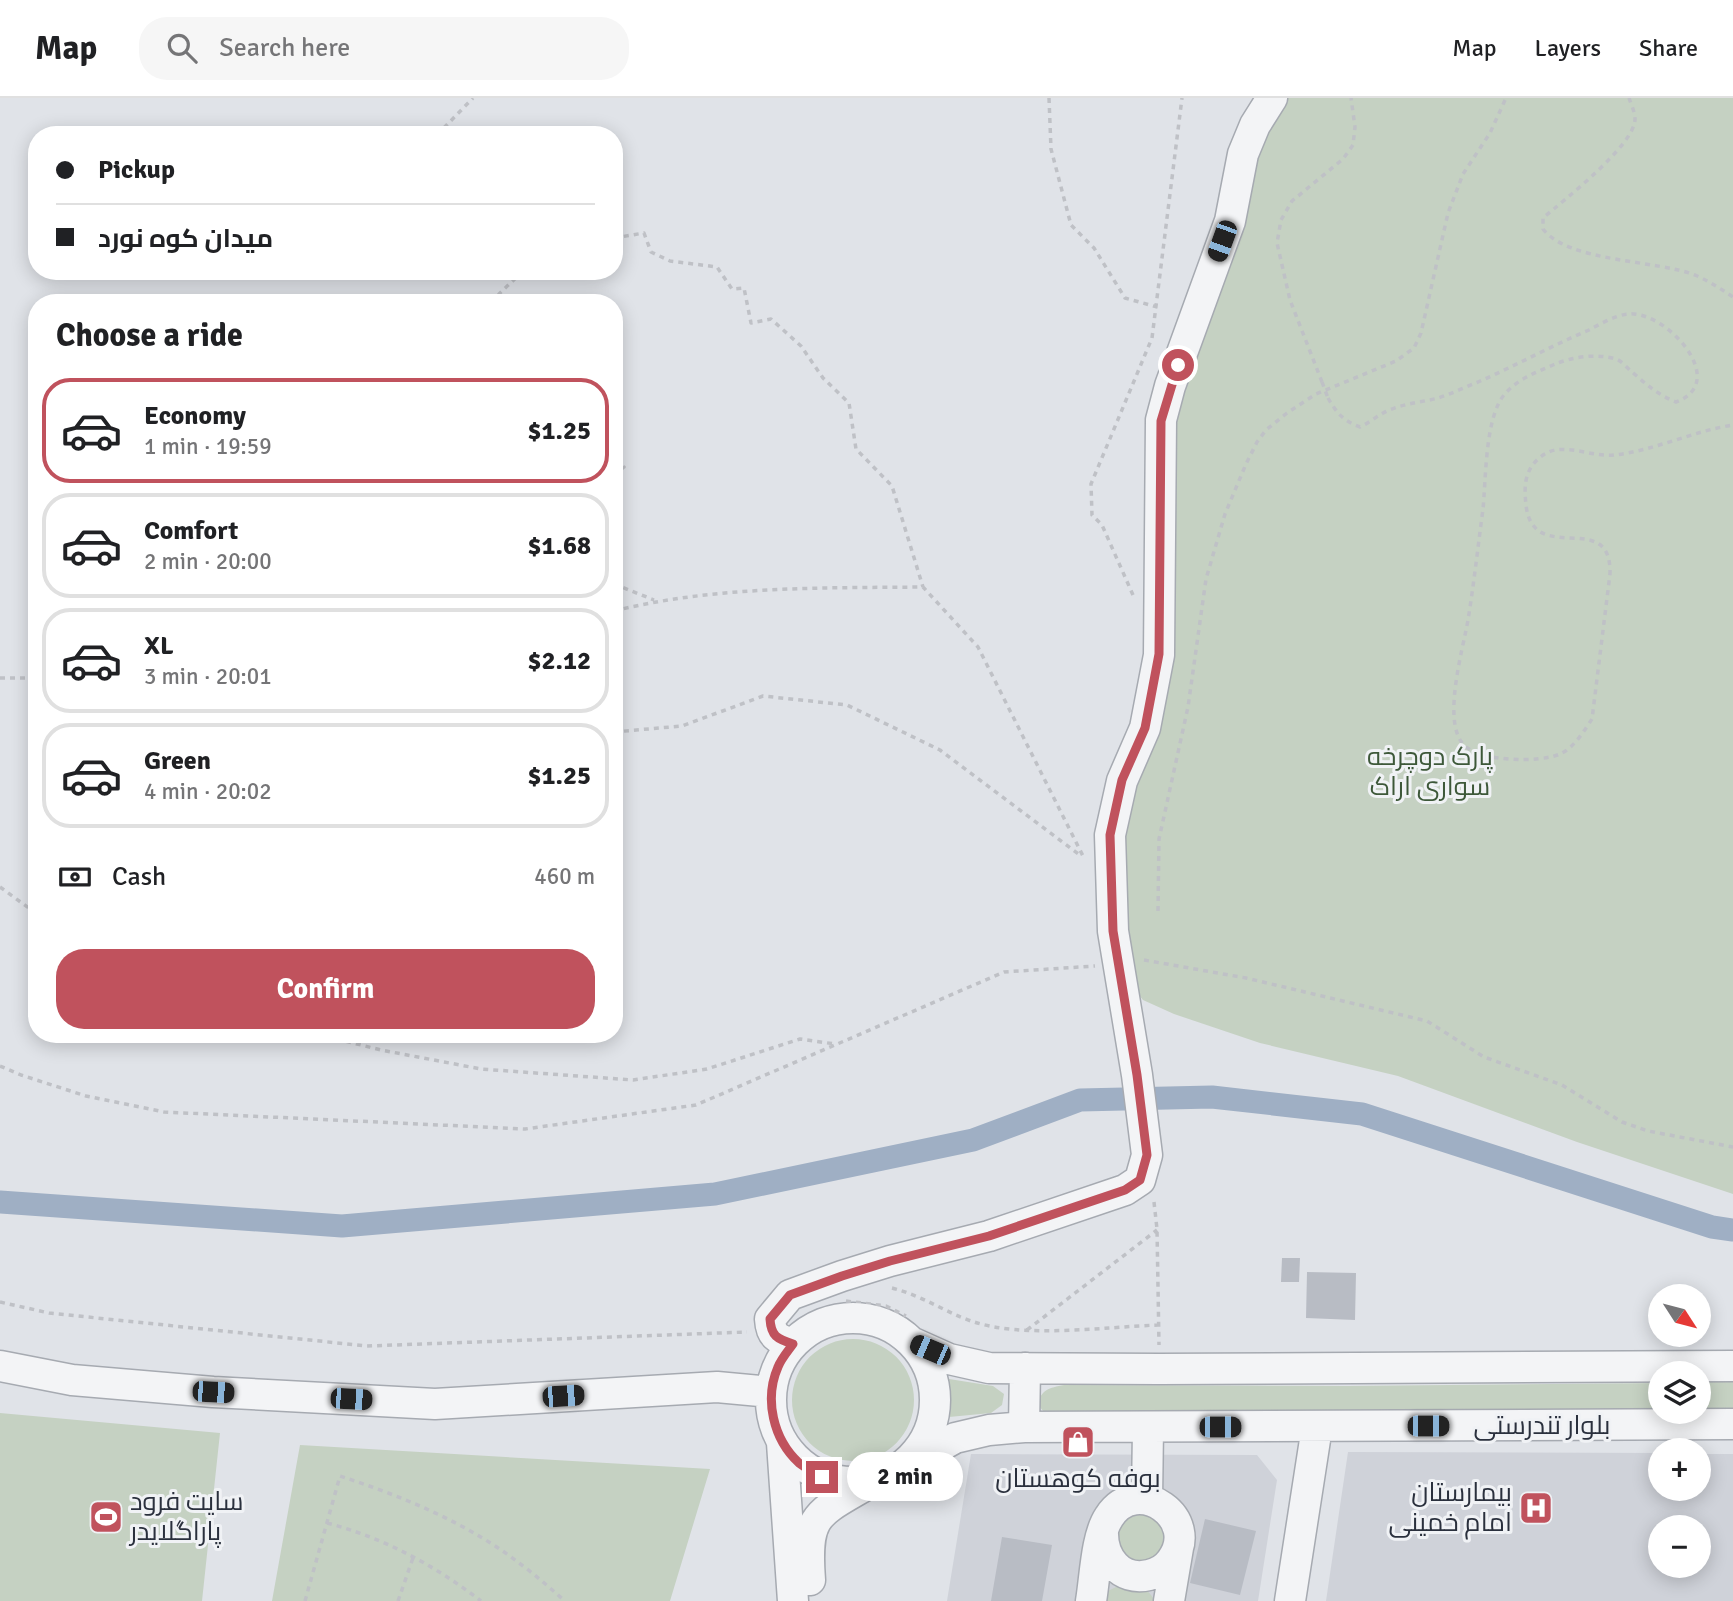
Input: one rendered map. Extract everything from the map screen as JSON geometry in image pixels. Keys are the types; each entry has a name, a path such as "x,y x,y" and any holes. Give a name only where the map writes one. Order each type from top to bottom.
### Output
{"street":[{"path":"812,1601 798,1550 782,1443 773,1418 771,1392 782,1338 770,1319 790,1295 890,1261 989,1236 1125,1190 1140,1180 1147,1155 1111,912 1110,835 1122,780 1145,728 1159,654 1161,421 1170,386 1230,221 1243,154 1255,125 1272,98"},
{"path":"782,1338 839,1319 865,1319 912,1331 950,1359 989,1368 1733,1366"},
{"path":"793,1601 798,1550 827,1508 916,1453 929,1432 935,1409 934,1385 912,1331"},
{"path":"0,1366 72,1380 213,1392 435,1404 718,1387 771,1392"},
{"path":"1024,1427 1025,1368"},
{"name":"بلوار تندرستی","path":"886,1474 955,1438 989,1430 1024,1427 1733,1424"},
{"path":"1290,1601 1317,1427"},
{"path":"1147,1499 1148,1428"},
{"path":"782,1443 799,1463 822,1477 848,1483 886,1474"},
{"path":"1091,1601 1103,1531 1114,1510 1124,1503 1147,1499 1159,1503 1169,1511 1179,1532 1169,1601"},
{"path":"1103,1531 1102,1543 1106,1555 1113,1565 1134,1576 1146,1576 1168,1565 1179,1544"}],"path":[{"path":"446,126 473,98"},
{"path":"1049,98 1051,149 1071,225 1094,248 1125,298 1157,307"},
{"path":"1133,596 1102,525 1092,515 1091,484 1152,338 1182,98"},
{"path":"1351,98 1356,127 1353,145 1343,159 1292,201 1282,220 1277,243 1290,300 1328,398 1336,412 1347,423 1360,427 1372,422 1387,410 1439,397 1470,385 1627,314 1646,316 1666,327 1682,343 1698,368 1698,384 1689,397 1676,402 1660,396 1618,360 1602,356 1566,359 1523,377 1503,396 1495,411 1487,451 1483,508 1469,614 1453,704 1455,728 1463,745 1478,753 1501,759 1538,760 1562,754 1579,738 1592,719 1611,558 1603,547 1591,538 1556,538 1542,535 1532,526 1524,493 1528,472 1538,459 1554,450 1613,456 1708,429 1733,425"},
{"path":"1158,911 1159,839 1188,707 1206,579 1225,514 1246,464 1257,442 1287,413 1316,394 1396,361 1414,348 1421,333 1448,213 1464,174 1490,133 1506,98"},
{"path":"1629,98 1635,119 1632,131 1618,150 1543,218 1543,229 1549,237 1562,244 1611,258 1694,275 1733,297"},
{"path":"623,236 644,233 651,252 670,261 717,267 732,289 744,288 751,323 771,319 801,345 823,378 849,403 856,449 892,486 923,587 978,647 1084,858 940,750 848,705 763,696 682,726 623,731"},
{"path":"499,294 514,280"},
{"path":"623,609 656,601 795,588 923,587"},
{"path":"623,588 656,601"},
{"path":"0,678 28,678"},
{"path":"0,887 28,907"},
{"path":"0,1066 86,1096 164,1112 525,1129 696,1105 1004,971 1090,965 1117,958 1136,958 1156,964 1246,978 1427,1021 1484,1057 1562,1085 1622,1122 1648,1131 1733,1147"},
{"path":"353,1043 481,1069 632,1080 707,1069 800,1039 838,1044"},
{"path":"891,1288 916,1294 972,1321 1026,1331 1158,1325 1157,1229 1147,1155"},
{"path":"1026,1331 1157,1229"},
{"path":"835,1304 845,1301 886,1306 912,1331"},
{"path":"0,1302 49,1313 367,1346 782,1338"},
{"path":"305,1601 340,1476 432,1511 480,1537 523,1565 565,1601"},
{"path":"327,1523 354,1530 414,1555 481,1601"},
{"path":"398,1601 414,1555"}],"shaded area":[{"name":"بیمارستان امام خمینی","path":"1348,1452 1648,1453 1648,1501 1711,1501 1711,1454 1733,1454 1733,1601 1326,1601"},
{"path":"971,1454 1257,1455 1277,1480 1258,1601 947,1601"}],"green space":[{"name":"پارک دوچرخه سواری اراک","path":"1256,98 1733,98 1733,1194 1577,1142 1398,1076 1260,1043 1174,1014 1143,1000 1101,949 1097,913 1096,834 1132,724 1145,653 1146,521 1216,217"},
{"path":"853,1339 876,1344 896,1357 909,1377 914,1400 909,1423 896,1443 876,1456 853,1461 830,1456 810,1443 797,1423 792,1400 797,1377 810,1357 830,1344"},
{"path":"949,1379 993,1386 1004,1394 1002,1405 991,1413 949,1417"},
{"path":"1711,1382 1733,1382 1733,1413 1711,1413"},
{"path":"1648,1383 1648,1413 1050,1414 1038,1405 1046,1390 1064,1385"},
{"name":"سایت فرود پاراگلایدر","path":"0,1413 220,1433 202,1601 0,1601"},
{"path":"300,1445 710,1469 670,1601 272,1601"},
{"path":"1146,1509 1169,1533 1161,1558 1127,1563 1112,1533 1115,1524"},
{"path":"1124,1583 1142,1588 1155,1601 1101,1601 1108,1591"}],"building":[{"path":"1282,1258 1300,1258 1299,1282 1281,1282"},
{"path":"1307,1272 1356,1273 1355,1320 1306,1318"},
{"path":"1205,1519 1256,1531 1240,1595 1190,1583"},
{"path":"1002,1537 1052,1545 1042,1601 991,1601"}],"waterway":[{"path":"0,1202 342,1226 715,1194 973,1140 1080,1100 1212,1097 1362,1114 1712,1227 1733,1230"}],"place":[{"name":"بوفه کوهستان","path":"1078,1442"},
{"name":"بیمارستان امام خمینی","path":"1536,1508"},
{"name":"سایت فرود پاراگلایدر","path":"106,1517"}],"route":[{"path":"822,1477 799,1463 782,1443 773,1418 771,1392 778,1366 793,1344 778,1339 771,1331 770,1319 790,1295 890,1261 989,1236 1125,1190 1140,1180 1147,1155 1137,1075 1114,945 1110,835 1122,780 1145,728 1159,654 1161,421 1178,365"}]}
